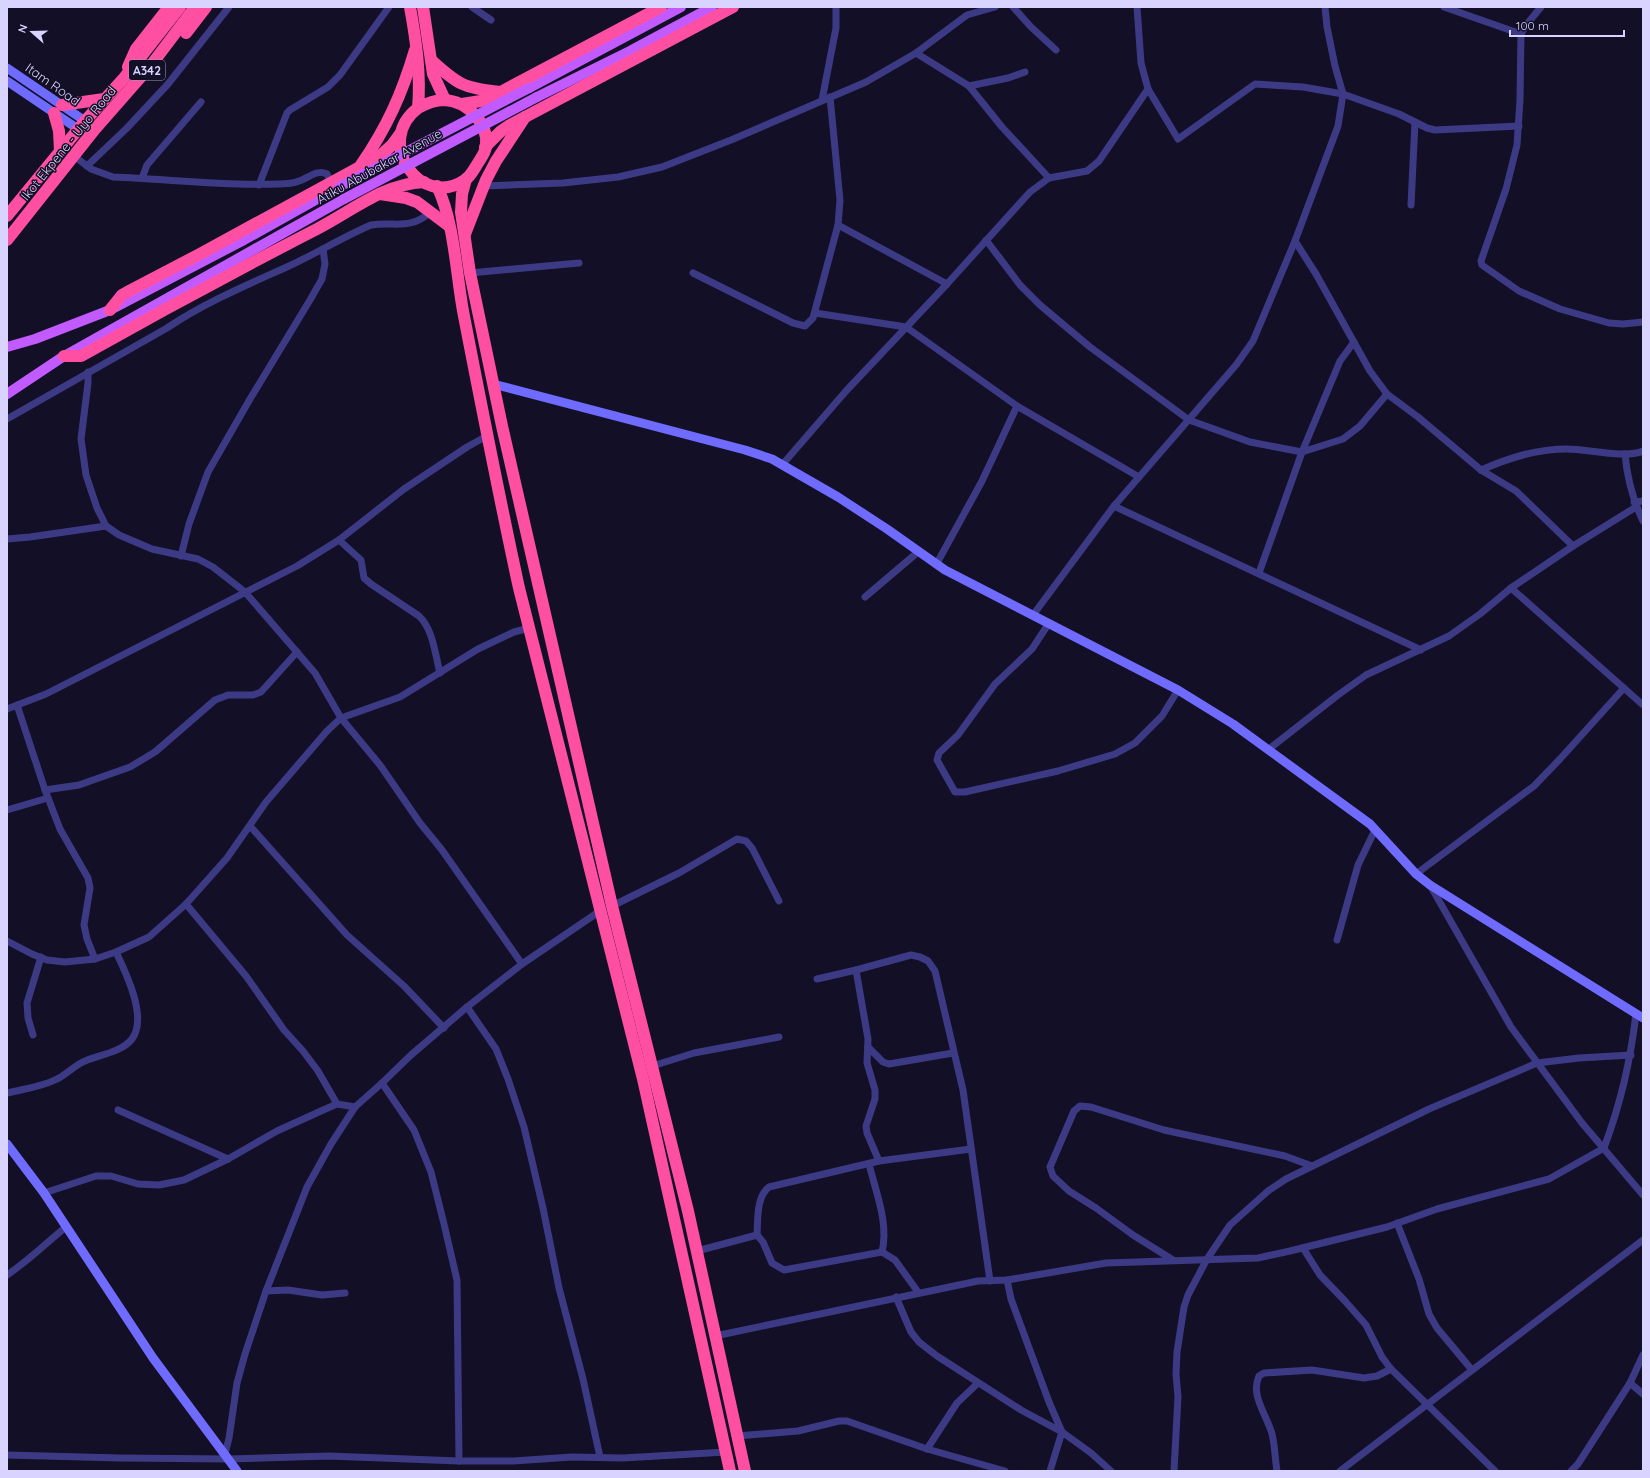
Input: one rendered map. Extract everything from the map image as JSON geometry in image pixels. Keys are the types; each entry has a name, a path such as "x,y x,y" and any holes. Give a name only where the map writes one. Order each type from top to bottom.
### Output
{"highway":[{"path":"129,81 136,49 169,7"},
{"name":"Ikot Ekpene - Uyo Road","path":"7,240 95,129 180,7"},
{"name":"Ikot Ekpene - Uyo Road","path":"7,216 81,125 104,100 152,64 195,7"},
{"path":"129,81 156,69 206,7"},
{"path":"410,7 419,71 418,108"},
{"path":"423,7 435,80 445,100"},
{"path":"110,310 122,295 131,290 335,185 360,166 386,151 397,139 406,119 418,108 436,101 445,100 462,104 481,101 501,92 661,7"},
{"path":"730,1471 612,906 493,384 470,274 460,203 466,179 482,157 486,148 500,132 526,116 733,7"},
{"path":"360,166 382,132 395,108 403,88 416,45"},
{"path":"431,60 449,77 464,85 477,89 501,92"},
{"path":"60,151 58,109 104,100"},
{"path":"462,104 478,118 482,125 486,139 486,148"},
{"path":"464,235 483,186 496,161 526,116"},
{"path":"402,130 400,145 403,159 410,172 424,182 437,186 452,185 466,179"},
{"path":"64,356 81,356 170,306 324,226 379,194 408,183 424,182"},
{"path":"437,186 443,199 449,226 460,292 503,514 528,628 600,911 697,1251 745,1471"},
{"path":"379,194 406,198 417,202 449,226"}],"main road":[{"name":"Atiku Abubakar Avenue","path":"335,185 529,88 681,7"},
{"name":"Atiku Abubakar Avenue","path":"7,394 64,356 344,200 537,97 630,51 712,7"},
{"path":"7,347 35,339 110,310"}],"street":[{"path":"87,166 127,128 168,84 229,7"},
{"path":"259,185 287,113 294,107 322,92 340,75 389,7"},
{"path":"472,7 491,20"},
{"path":"822,100 836,28 836,7"},
{"path":"483,186 563,183 618,176 662,167 731,140 866,82 916,53 967,16 995,7"},
{"path":"1013,7 1031,27 1056,50"},
{"path":"1137,7 1141,63 1148,89 1178,139 1255,84 1303,87 1343,94 1399,114 1435,130 1519,126"},
{"path":"1033,615 1114,506 1236,365 1253,341 1295,240 1338,126 1343,94 1335,66 1327,27 1325,7"},
{"path":"1444,7 1521,34"},
{"path":"1541,7 1521,34 1518,145 1506,189 1485,247 1481,261 1482,265 1519,291 1560,309 1609,323 1623,324 1643,322"},
{"path":"916,53 969,86 1002,127 1049,178"},
{"name":"Itam Road","path":"7,68 58,109 81,125"},
{"path":"969,86 1008,78 1025,72"},
{"name":"Itam Road","path":"7,81 58,109"},
{"path":"782,465 846,392 947,284 1030,192 1049,178 1086,171 1099,161 1148,89"},
{"path":"693,273 793,323 806,326 814,318 838,226 840,200 830,97"},
{"path":"142,178 147,165 201,102"},
{"path":"1411,205 1415,122"},
{"path":"74,156 100,174 113,177 259,185 289,184 300,181 319,172 327,174 335,185"},
{"path":"7,419 167,328 191,312 371,225 383,223 394,225 417,222 431,212"},
{"path":"838,226 947,284"},
{"path":"986,240 1020,285 1040,305 1090,347 1189,420 1250,442 1302,452 1343,439 1360,426 1387,394"},
{"path":"1295,240 1370,371 1387,394 1418,417 1481,470 1516,491 1573,546"},
{"path":"181,556 189,524 208,472 250,398 322,278 325,264 323,249"},
{"path":"470,274 579,263"},
{"path":"816,313 906,327 1017,406 1139,477"},
{"path":"1259,573 1302,452 1340,361 1354,342"},
{"path":"88,372 81,439 86,475 97,508 106,526 118,536 152,549 198,559 213,567 245,592 315,673 341,718 380,765 522,964"},
{"path":"493,384 744,450 772,459 838,497 887,529 936,565 1178,690 1233,724 1358,815 1375,830 1416,874 1430,885 1640,1016 1618,1110 1604,1148 1550,1180 1437,1208 1397,1223 1303,1248 1258,1258 1106,1263 1007,1280 978,1281 918,1292 896,1298 715,1336"},
{"path":"936,565 982,481 1017,406"},
{"path":"7,709 46,694 298,566 339,540 404,489 466,447 488,436"},
{"path":"1481,470 1512,458 1541,451 1567,449 1625,454 1643,451"},
{"path":"1625,454 1635,505 1643,521"},
{"path":"1269,749 1366,675 1449,636 1480,614 1511,588 1643,501"},
{"path":"1114,506 1421,650"},
{"path":"7,539 106,526"},
{"path":"339,540 361,560 364,578 419,616 425,622 430,632 440,673"},
{"path":"865,598 918,552"},
{"path":"1511,588 1643,705"},
{"path":"1049,623 1032,649 995,684 958,736 939,753 937,760 955,792 965,792 1058,771 1115,754 1135,743 1162,716 1178,690"},
{"path":"7,941 41,957 65,962 95,959 116,952 149,936 186,904 227,858 266,802 327,731 341,718 400,697 478,650 514,632 528,628"},
{"path":"45,790 79,785 130,766 155,752 215,700 228,695 253,695 261,692 297,652"},
{"path":"1416,874 1534,786 1624,688"},
{"path":"17,705 45,790 60,829 88,878 90,888 84,925 87,939 95,959"},
{"path":"7,810 48,798"},
{"path":"250,826 347,935 404,986 444,1028"},
{"path":"1337,940 1358,865 1375,830"},
{"path":"612,906 679,873 737,839 746,841 752,848 779,901"},
{"path":"1430,885 1511,1027 1582,1123 1643,1195"},
{"path":"186,904 246,976 284,1030 318,1071 337,1104"},
{"path":"227,1456 237,1383 266,1291 307,1187 331,1144 355,1106 467,1007 522,964 600,911"},
{"path":"7,1093 49,1083 84,1061 120,1048 132,1040 137,1029 138,1016 130,982 116,952"},
{"path":"817,979 910,955 920,957 928,961 935,971 953,1053 963,1090 990,1281"},
{"path":"33,1035 28,1018 27,1003 41,957"},
{"path":"856,970 868,1039 867,1063 875,1090 875,1099 866,1126 866,1133 879,1161"},
{"path":"467,1007 496,1049 524,1127 600,1457"},
{"path":"646,1068 694,1053 779,1038"},
{"path":"868,1047 883,1062 889,1064 953,1053"},
{"path":"1174,1471 1178,1397 1176,1374 1179,1331 1184,1307 1188,1295 1207,1259 1230,1225 1268,1191 1286,1179 1429,1109 1537,1063 1578,1058 1631,1055"},
{"path":"382,1083 414,1130 431,1172 457,1280 459,1461"},
{"path":"44,1193 96,1176 111,1176 138,1184 159,1185 184,1180 228,1159 277,1131 337,1104 355,1106"},
{"path":"1173,1260 1133,1235 1096,1208 1069,1191 1053,1176 1050,1167 1074,1111 1080,1106 1091,1107 1164,1130 1285,1156 1312,1166"},
{"path":"118,1110 228,1159"},
{"path":"7,1144 44,1193 153,1358 238,1471"},
{"path":"918,1292 895,1260 882,1252 784,1270 772,1263 763,1242 757,1235 760,1202 764,1191 769,1187 879,1161 971,1148"},
{"path":"869,1164 884,1221 885,1241 882,1252"},
{"path":"1397,1223 1419,1279 1429,1314 1437,1328 1472,1370"},
{"path":"7,1276 66,1227"},
{"path":"697,1251 757,1235"},
{"path":"1340,1471 1643,1240"},
{"path":"1303,1248 1320,1275 1366,1325 1382,1357 1391,1369 1495,1471"},
{"path":"1007,1280 1010,1298 1049,1402 1062,1432 1050,1471"},
{"path":"266,1291 288,1290 322,1295 345,1293"},
{"path":"896,1298 911,1332 919,1342 937,1356 978,1383 1021,1410 1062,1432 1091,1453 1111,1471"},
{"path":"1571,1471 1578,1464 1630,1383 1643,1355"},
{"path":"1277,1471 1273,1436 1258,1400 1256,1389 1259,1376 1264,1373 1312,1370 1364,1378 1377,1376 1391,1369"},
{"path":"927,1449 957,1403 978,1383"},
{"path":"1630,1383 1643,1394"},
{"path":"737,1436 798,1431 839,1421 847,1421 927,1449 1005,1471"},
{"path":"7,1455 120,1458 329,1456 459,1461 513,1461 572,1457 623,1458 726,1452"}]}
